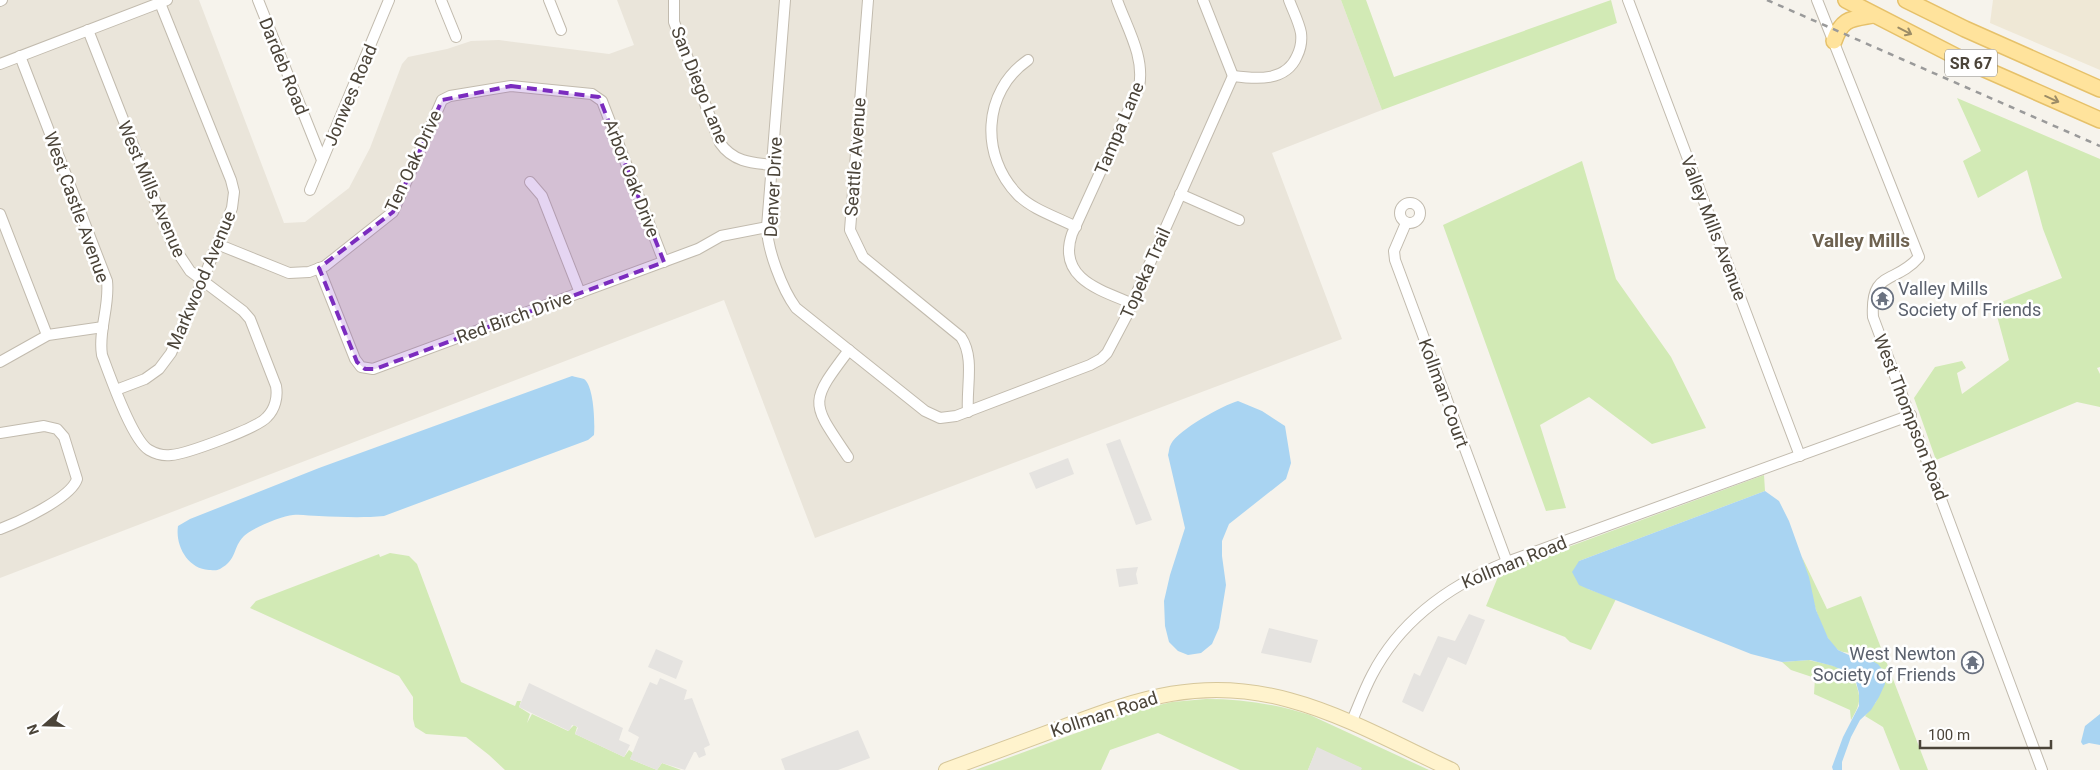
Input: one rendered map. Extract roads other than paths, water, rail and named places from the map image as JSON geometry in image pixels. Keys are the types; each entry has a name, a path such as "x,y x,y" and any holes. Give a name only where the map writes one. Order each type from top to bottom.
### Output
{"main road":[{"name":"SR 67","path":"1846,0 1957,57 2100,120"},
{"name":"SR 67","path":"1906,0 1965,29 2100,89"},
{"path":"1834,41 1838,31 1846,21 1873,15"}],"street":[{"name":"Dardeb Road","path":"258,0 322,160"},
{"name":"Jonwes Road","path":"310,190 389,0"},
{"path":"441,0 456,37"},
{"path":"549,0 561,30"},
{"name":"San Diego Lane","path":"674,0 674,22 720,143 726,151 740,160 773,165"},
{"name":"Denver Drive","path":"785,0 767,226 769,244 790,299 796,308 925,411 940,418"},
{"name":"Seattle Avenue","path":"868,0 850,230 857,248 863,257 961,337 969,355 968,412"},
{"name":"Tampa Lane","path":"1117,0 1139,58 1141,76 1139,87 1076,226 1071,238 1069,255 1078,275 1085,282 1131,303"},
{"path":"1203,0 1232,76 1266,78 1286,70 1296,60 1301,43 1300,31 1289,0"},
{"name":"Valley Mills Avenue","path":"1628,0 1800,456"},
{"name":"West Thompson Road","path":"1817,0 1919,257 1913,264 1876,288 1873,296 1873,317 2042,770"},
{"path":"0,64 164,1"},
{"name":"Markwood Avenue","path":"116,390 145,380 164,364 171,353 234,202 233,186 164,1"},
{"name":"West Mills Avenue","path":"88,30 172,244 184,265 202,282 243,312 252,322 276,386 277,394 273,410 258,424 179,454 159,454 148,450 141,444"},
{"name":"West Castle Avenue","path":"20,56 107,281 108,301 101,342 102,356 141,444"},
{"path":"1028,60 1008,80 994,109 991,130 994,158 1005,179 1021,197 1076,226"},
{"name":"Topeka Trail","path":"940,418 954,417 968,412 1101,360 1110,349 1232,76"},
{"name":"Ten Oak Drive","path":"217,244 284,272 302,273 320,268 393,212 444,98 510,86 597,96"},
{"name":"Arbor Oak Drive","path":"597,96 602,101 664,262"},
{"path":"530,182 542,196 580,293"},
{"path":"1180,194 1239,220"},
{"path":"0,214 47,336"},
{"name":"Kollman Court","path":"1406,223 1394,251 1395,260 1507,562"},
{"name":"Red Birch Drive","path":"320,268 355,359 361,367 369,370 385,366 664,262 700,248 721,236 767,226"},
{"path":"0,362 47,336 103,327"},
{"path":"848,457 824,421 819,401 820,392 825,380 849,350"},
{"name":"Kollman Road","path":"946,770 1118,706 1154,696 1179,692 1229,690 1276,697 1312,707 1350,724 1382,659 1411,621 1449,590 1472,577 1507,562 1911,415"},
{"path":"0,433 36,427 54,428 64,437 77,475 76,483 45,508 23,520 0,529"},
{"path":"1350,724 1452,770"}],"water":[{"path":"572,376 584,379 592,397 594,435 588,440 384,516 296,515 275,520 253,529 244,536 240,540 230,561 217,570 202,569 195,566 189,561 181,548 178,526 190,519 319,468"},
{"path":"1238,401 1262,411 1285,426 1291,463 1286,479 1229,524 1222,541 1226,585 1219,628 1212,644 1201,653 1188,655 1178,651 1169,642 1165,626 1164,601 1185,528 1168,455 1175,438 1191,425"},
{"path":"1765,491 1779,501 1789,521 1809,577 1816,610 1828,638 1838,650 1851,656 1864,657 1878,664 1885,673 1885,684 1879,697 1871,710 1860,720 1851,737 1842,762 1842,770 1833,770 1832,767 1843,737 1859,706 1859,693 1856,682 1849,673 1833,666 1810,660 1782,662 1751,654 1579,585 1572,572 1579,561"},
{"path":"2100,714 2100,745 2089,743 2083,745 2081,742 2085,726"}],"railway":[{"path":"1767,0 2100,146"}],"place":[{"name":"Valley Mills Society of Friends","path":"1882,298"},
{"name":"West Newton Society of Friends","path":"1972,663"}],"district":[{"name":"Valley Mills","path":"1861,240"}]}
